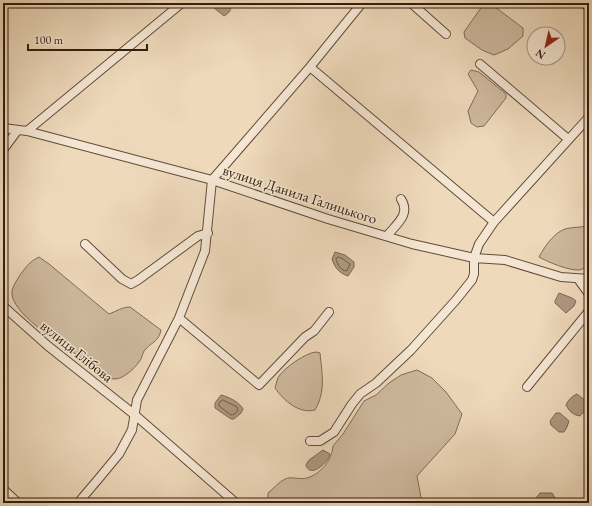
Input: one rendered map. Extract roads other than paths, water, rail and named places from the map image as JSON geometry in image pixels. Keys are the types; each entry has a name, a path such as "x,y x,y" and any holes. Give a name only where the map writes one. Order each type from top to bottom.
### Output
{"street":[{"path":"28,131 182,3"},
{"path":"78,503 119,454 132,430 137,400 179,318 205,251 208,233 212,180 362,3"},
{"path":"411,3 446,34"},
{"path":"584,3 589,8"},
{"path":"480,64 568,139"},
{"path":"310,66 494,222"},
{"path":"310,441 320,440 334,432 360,394 376,383 411,350 456,300 472,280 474,274 474,258 480,244 494,222 589,117"},
{"name":"вулиця Данила Галицького","path":"3,128 17,131 28,131 212,180 328,219 412,244 474,258 504,260 561,277 589,279"},
{"path":"3,150 17,131"},
{"path":"387,236 405,213 405,206 401,200"},
{"path":"85,244 122,279 131,284 198,236 208,233"},
{"path":"578,279 589,294"},
{"name":"вулиця Глібова","path":"3,306 48,346 135,415 236,503"},
{"path":"526,387 589,311"},
{"path":"179,318 259,385 305,336 314,331 329,312"},
{"path":"3,489 18,503"}],"water":[{"path":"208,3 228,3 231,6 228,13 224,16"},
{"path":"335,252 345,255 354,262 354,267 348,276 340,272 334,265 332,259"},
{"path":"559,293 576,301 574,306 566,313 555,303"},
{"path":"577,394 587,402 586,408 580,416 575,415 566,405 570,398"},
{"path":"221,395 234,400 243,409 234,419 231,419 215,408 215,403"},
{"path":"556,413 560,413 569,421 564,432 559,432 551,425 550,421"},
{"path":"323,450 330,454 329,458 319,468 315,470 308,469 306,465 309,460"},
{"path":"540,493 552,493 558,503 532,503"}]}
